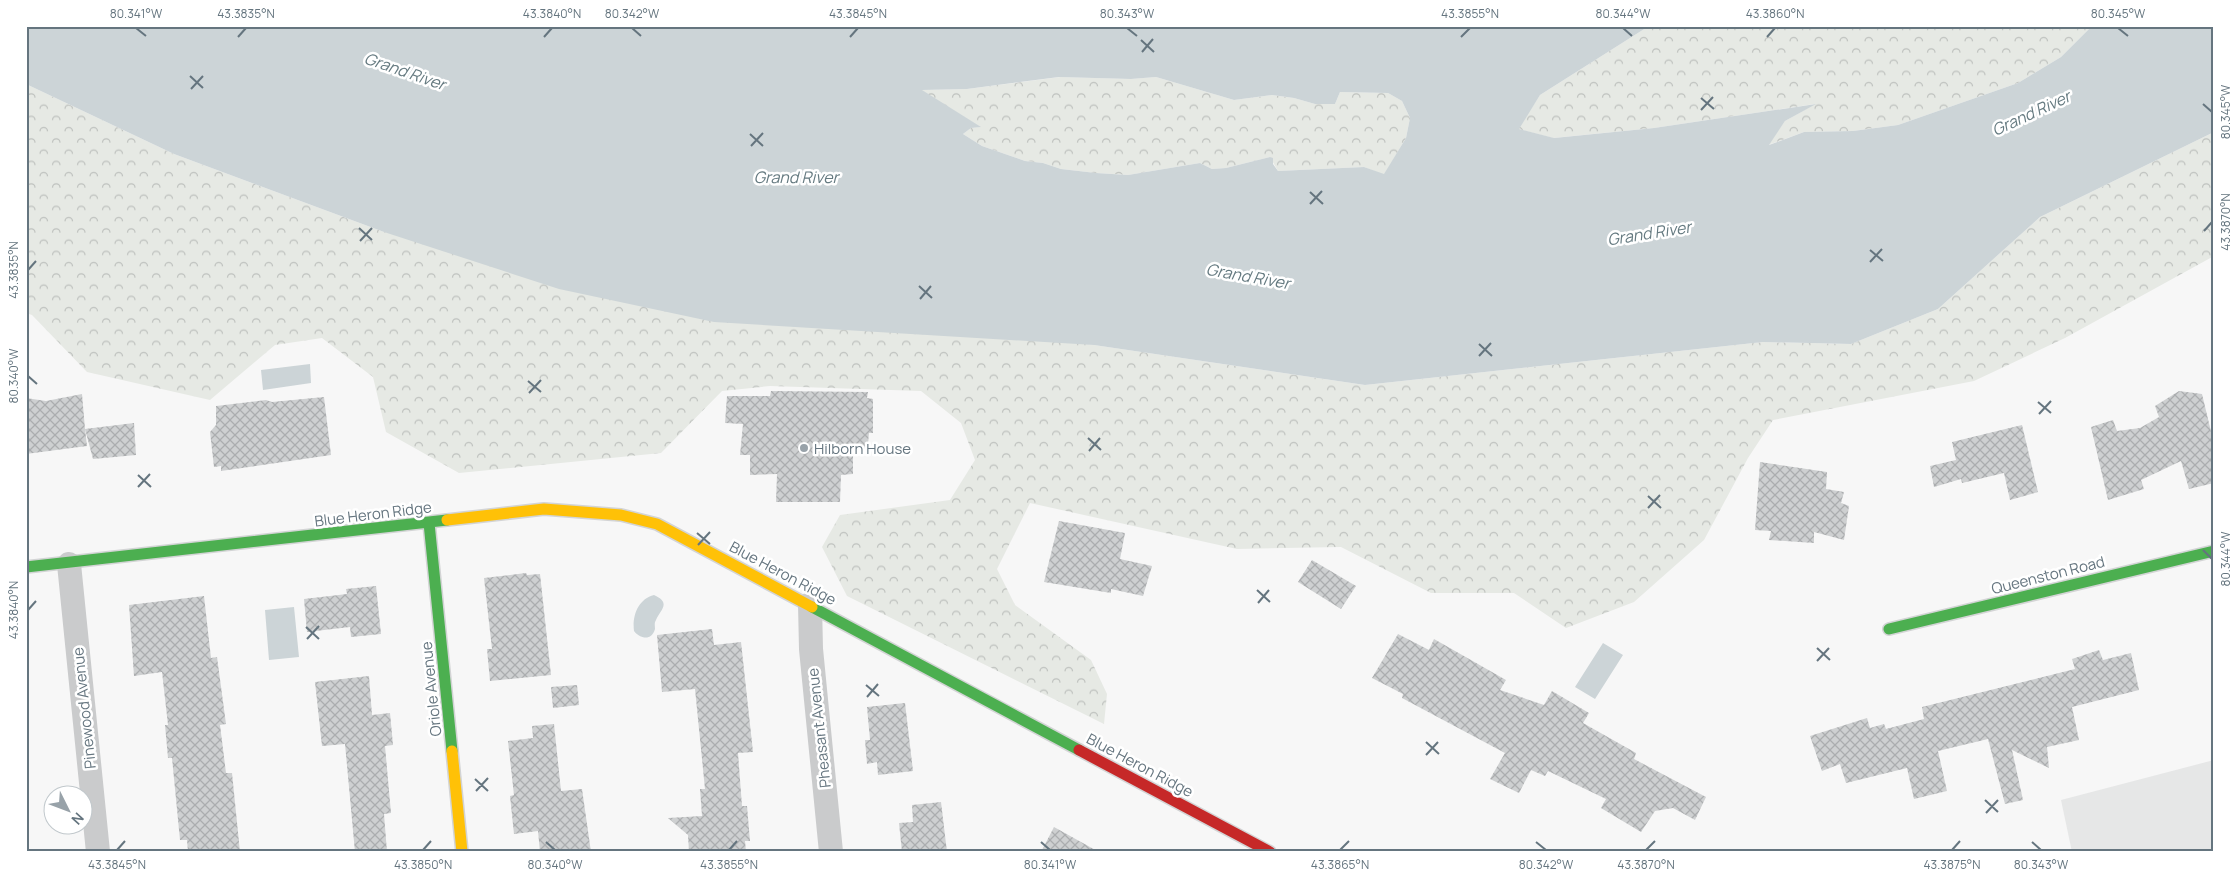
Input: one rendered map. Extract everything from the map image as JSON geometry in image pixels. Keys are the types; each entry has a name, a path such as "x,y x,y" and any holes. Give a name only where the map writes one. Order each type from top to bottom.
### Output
{"street":[{"name":"Blue Heron Ridge","path":"26,567 69,564 544,509 621,515 657,524 810,604 1270,852"},
{"name":"Oriole Avenue","path":"429,523 462,852"},
{"name":"Queenston Road","path":"1889,629 2214,551"},
{"name":"Pinewood Avenue","path":"69,564 98,852"},
{"name":"Pheasant Avenue","path":"810,604 811,649 831,852"}],"shaded area":[{"path":"2214,760 2214,852 2072,852 2061,800"}],"green space":[{"path":"1649,26 2092,26 2061,57 2018,83 1898,125 1853,131 1804,132 1768,145 1785,121 1815,104 1654,128 1553,138 1518,129 1540,95"},
{"path":"1060,77 1131,79 1156,77 1234,100 1272,95 1294,98 1315,104 1335,104 1340,92 1388,93 1402,101 1410,118 1406,138 1384,175 1364,167 1278,171 1270,157 1226,168 1212,169 1200,163 1128,175 1061,169 1043,163 1025,161 982,146 963,134 971,128 980,127 921,90 967,89"},
{"path":"26,84 174,154 384,232 1094,345 1365,385 1763,342 1851,344 1938,309 2040,217 2214,132 2214,256 2065,338 1974,381 1773,420 1748,458 1704,540 1634,602 1566,628 1514,593 1431,593 1341,547 1237,549 1030,503 997,569 1015,605 1091,660 1107,694 1104,724 847,596 822,547 840,515 950,500 975,460 961,423 921,391 770,386 722,391 661,453 459,473 386,432 373,377 322,338 275,345 210,400 87,372 32,315 26,313"}],"water":[{"name":"Grand River","path":"26,26 1649,26 1540,95 1519,129 1554,138 1654,128 1816,104 1785,121 1769,145 1804,132 1853,131 1898,125 2018,83 2061,57 2092,26 2214,26 2214,132 2040,217 1938,309 1851,344 1763,342 1365,385 1094,345 714,322 559,289 384,232 174,154 26,84","holes":["1059,77 1131,79 1156,77 1234,100 1272,95 1294,98 1315,104 1335,104 1340,92 1388,93 1402,101 1410,118 1406,138 1384,174 1364,167 1278,171 1273,164 1273,158 1270,157 1226,168 1212,169 1200,163 1128,175 1061,169 1043,163 1025,161 982,146 963,134 971,128 981,127 922,90 967,89"]},
{"path":"310,364 311,383 263,390 261,370"},
{"path":"654,595 664,604 655,621 653,633 646,638 639,636 634,631 635,614 644,600"},
{"path":"294,607 299,657 269,660 265,610"},
{"path":"1603,643 1623,655 1595,699 1575,687"}],"building":[{"name":"Hilborn House","path":"771,391 868,392 867,398 873,399 873,433 869,433 867,454 853,454 853,474 841,475 840,502 776,502 777,474 750,475 750,455 740,455 743,424 725,423 727,396 770,396"},
{"path":"2179,391 2202,394 2214,444 2214,483 2189,489 2181,461 2141,480 2144,489 2108,500 2091,427 2113,420 2117,431 2140,428 2159,417 2155,406"},
{"path":"82,394 87,446 26,454 26,398 46,401"},
{"path":"324,397 331,455 221,471 221,466 214,467 210,432 216,425 216,406 266,400 272,402"},
{"path":"134,423 136,455 93,459 85,429"},
{"path":"2022,425 2038,492 2010,500 2004,473 1962,483 1961,479 1934,487 1930,466 1956,460 1952,442"},
{"path":"1760,462 1827,472 1826,489 1844,492 1841,503 1849,506 1844,540 1814,532 1814,543 1769,540 1771,531 1755,530"},
{"path":"1059,521 1125,533 1120,559 1152,566 1143,596 1111,589 1111,593 1044,582"},
{"path":"1312,560 1356,586 1341,609 1298,582"},
{"path":"526,573 527,575 540,574 551,675 490,681 487,649 492,649 484,578"},
{"path":"376,586 381,634 351,637 350,627 307,632 304,599 347,594 346,589"},
{"path":"204,596 211,658 217,657 226,724 220,725 226,773 232,773 240,852 188,852 187,840 180,840 172,758 168,758 165,725 168,725 162,672 134,676 129,605"},
{"path":"712,629 714,645 741,642 753,752 738,753 742,806 747,806 750,841 745,841 746,852 689,852 688,835 668,818 702,816 700,789 705,789 695,689 662,692 657,635"},
{"path":"1398,634 1429,650 1434,639 1506,680 1500,690 1544,705 1552,691 1589,713 1583,723 1636,753 1634,759 1706,797 1695,820 1673,808 1655,811 1641,832 1601,808 1606,799 1548,771 1545,776 1531,770 1519,793 1490,779 1505,753 1402,698 1403,694 1372,678"},
{"path":"2099,650 2103,660 2131,653 2139,690 2072,707 2079,740 2047,747 2049,768 2012,750 2023,800 2005,804 1988,739 1938,751 1947,791 1914,799 1907,768 1846,783 1840,764 1822,771 1810,736 1867,718 1870,728 1884,724 1886,729 1924,719 1922,707 2075,669 2072,659"},
{"path":"369,676 372,715 390,713 393,745 385,746 391,813 384,814 387,852 355,852 345,744 322,746 315,682"},
{"path":"577,685 579,705 553,708 551,687"},
{"path":"905,703 913,771 878,775 877,762 867,764 865,740 870,740 867,707"},
{"path":"554,724 561,791 582,789 591,852 540,852 538,831 514,834 510,796 514,795 508,741 533,738 532,726"},
{"path":"941,802 947,852 902,852 899,823 913,822 912,805"},
{"path":"1054,827 1099,852 1041,852"}],"traffic: fast":[{"path":"26,567 447,520"},
{"path":"429,523 452,751"},
{"path":"1889,629 2214,551"},
{"path":"812,607 1079,750"}],"traffic: slow":[{"path":"447,520 544,509 621,515 657,524 812,607"},
{"path":"452,751 462,852"}],"traffic: jam":[{"path":"1079,750 1270,852"}],"place":[{"name":"Hilborn House","path":"804,448"}]}
